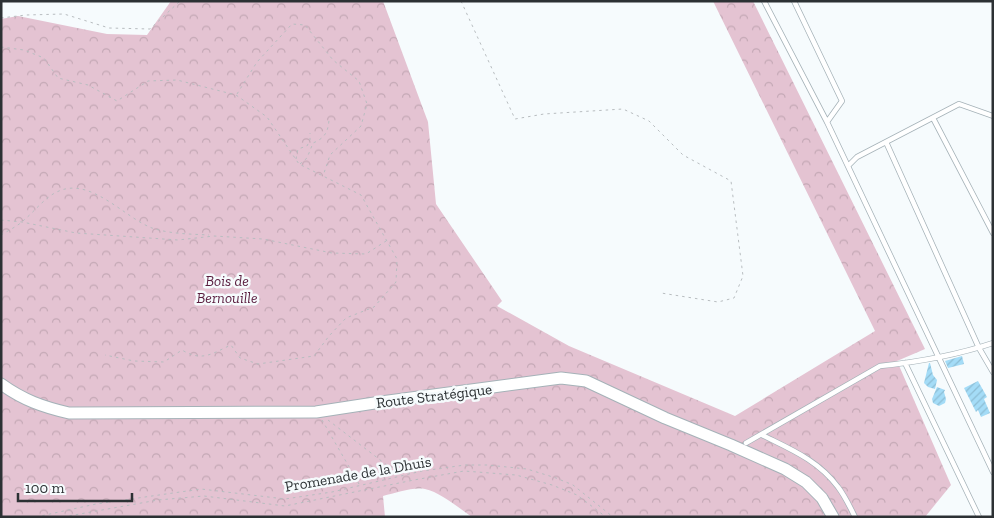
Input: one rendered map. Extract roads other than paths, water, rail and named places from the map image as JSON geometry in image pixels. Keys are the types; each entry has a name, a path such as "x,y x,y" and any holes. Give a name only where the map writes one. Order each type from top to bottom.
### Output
{"street":[{"name":"Route Stratégique","path":"1,384 12,392 42,407 69,413 317,412 561,378 586,381 665,418 785,469 806,482 822,498 833,517"}],"lane":[{"path":"764,1 827,122 993,472"},
{"path":"794,1 842,101 827,122"},
{"path":"848,166 857,157 959,104 993,116"},
{"path":"933,118 993,233"},
{"path":"886,142 979,348 993,372"},
{"path":"746,443 880,366 906,363 979,348 993,343"},
{"path":"906,363 979,517"},
{"path":"762,435 808,458 824,470 839,487 855,517"}],"park label":[{"name":"Bois de Bernouille","path":"227,290"}]}
